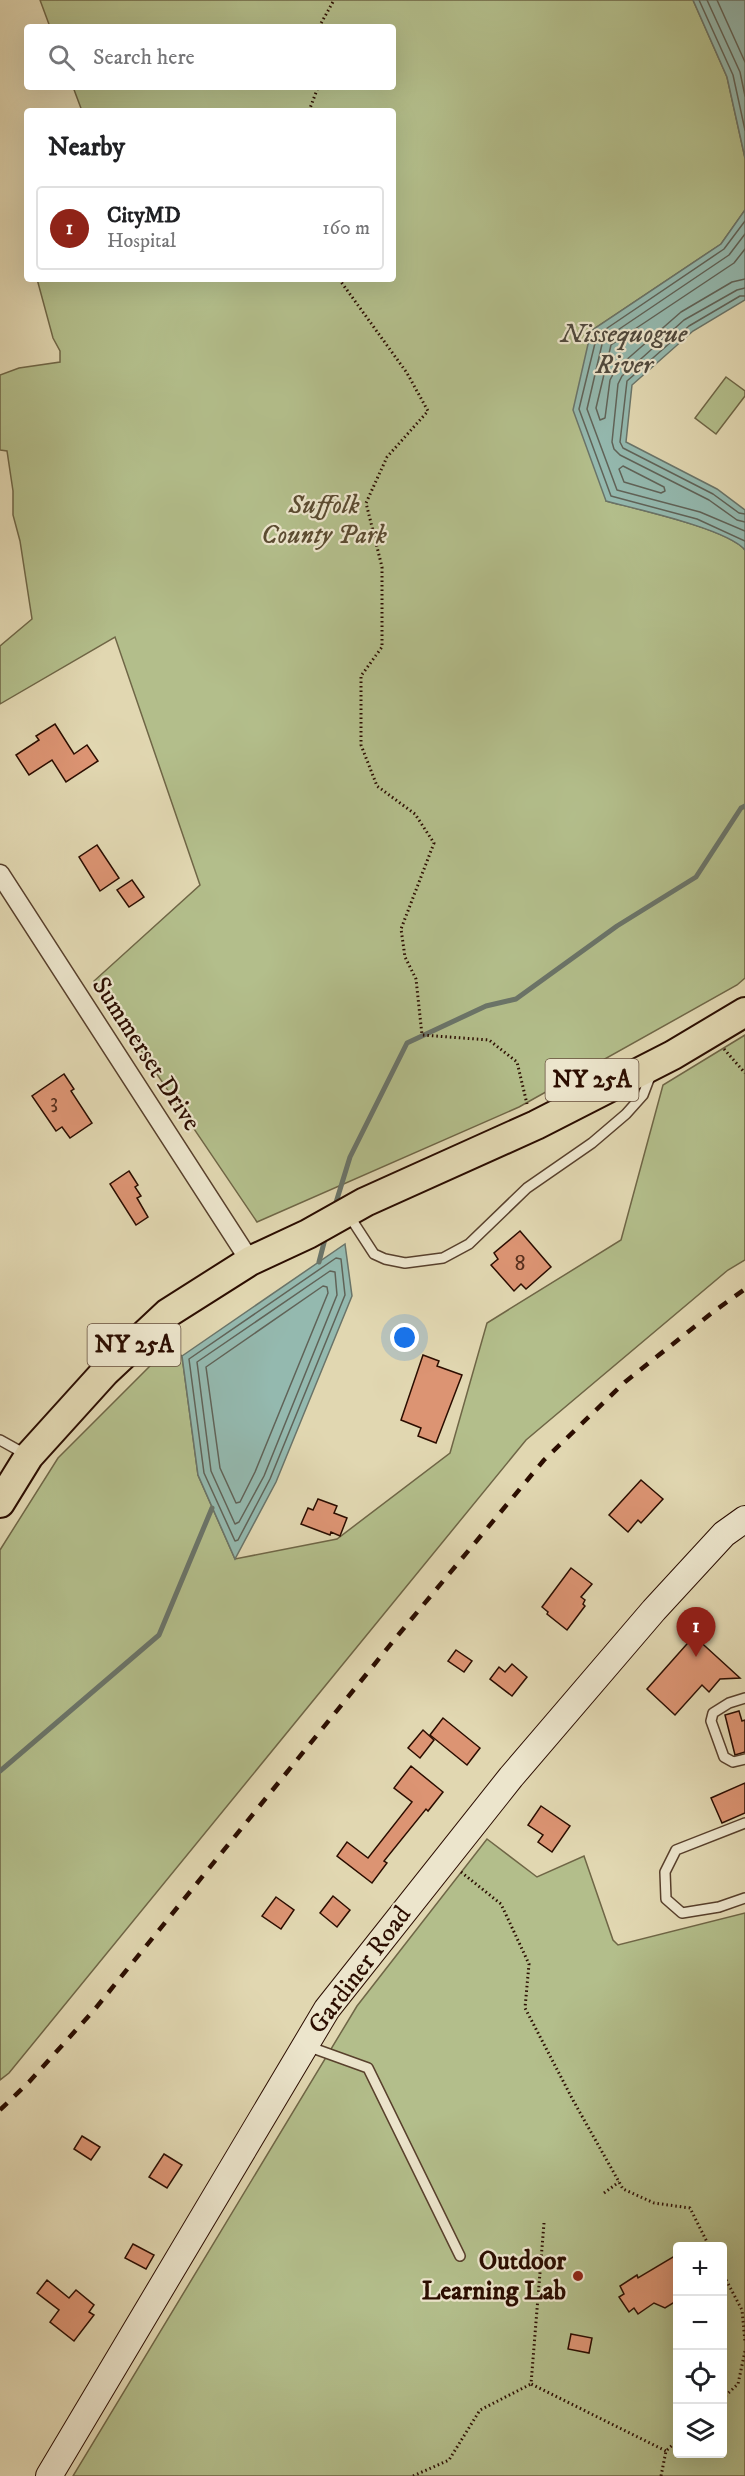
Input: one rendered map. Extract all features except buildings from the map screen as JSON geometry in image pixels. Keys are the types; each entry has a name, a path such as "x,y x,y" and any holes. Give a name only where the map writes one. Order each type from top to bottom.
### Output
{"main road":[{"name":"NY 25A","path":"443,1167 576,1089 745,998"},
{"name":"NY 25A","path":"0,1503 29,1456 105,1372 168,1313 250,1261 308,1234 356,1207 536,1125 655,1064 745,1012"},
{"name":"Gardiner Road","path":"49,2476 327,2009 511,1777 654,1610 724,1534 745,1520"}],"street":[{"name":"Summerset Drive","path":"0,874 250,1261"}],"lane":[{"path":"356,1207 374,1254 405,1263 443,1258 469,1244 527,1188 592,1143 626,1114 643,1095 655,1064"},
{"path":"0,1440 29,1456"},
{"path":"745,1698 729,1703 713,1713 711,1721 724,1757 733,1762 745,1760"},
{"path":"745,1823 676,1850 665,1872 666,1899 682,1913 745,1898"},
{"path":"305,2045 368,2068 460,2256"}],"path":[{"path":"321,24 334,0"},
{"path":"310,108 317,90"},
{"path":"341,282 407,373 428,411 387,457 366,503 382,567 382,647 361,676 361,745 377,786 415,814 434,843 401,930 405,957 416,979 422,1035 489,1040 517,1062 528,1106"},
{"path":"723,1049 745,1073"},
{"path":"445,1859 501,1904 529,1964 525,2008 623,2189 654,2203 690,2208 707,2242"},
{"path":"604,2193 619,2182"},
{"path":"531,2384 544,2223"},
{"path":"727,2280 742,2310 745,2342"},
{"path":"727,2395 738,2384 745,2351"},
{"path":"531,2384 666,2451"},
{"path":"413,2476 449,2460 480,2410 531,2384"},
{"path":"661,2476 666,2451 673,2445"}],"green space":[{"name":"Suffolk County Park","path":"40,0 693,0 727,77 745,158 745,210 721,244 591,331 606,501 701,527 735,542 745,550 745,978 737,985 519,1107 257,1222 94,981 200,885 115,637 0,704 0,646 32,619 20,541 13,515 13,491 7,451 0,450 0,375 19,368 60,362 60,351 53,338 38,282 396,282 396,108 81,108 74,90 396,90 396,24 49,24"},
{"path":"726,377 745,391 745,396 716,434 695,418"},
{"path":"745,1035 745,1260 728,1270 526,1440 9,2073 0,2080 0,1550 58,1458 169,1347 182,1356 198,1475 235,1559 337,1539 450,1453 487,1323 621,1240 663,1085"},
{"path":"487,1839 537,1877 584,1856 613,1940 618,1945 745,1913 745,2476 73,2476 357,2006"}],"water":[{"path":"693,0 745,0 745,158 727,77"},
{"name":"Nissequogue River","path":"745,210 745,300 693,331 632,385 626,442 717,489 745,510 745,550 735,542 701,527 606,501 573,410 591,331 721,244"},
{"path":"345,1244 352,1296 276,1482 235,1559 198,1475 182,1356"}],"waterway":[{"path":"334,1209 350,1157 407,1043 486,1006 516,999 617,926 696,877 741,808 745,806"},
{"path":"319,1262 326,1235"},
{"path":"0,1771 159,1635 212,1508"}],"railway":[{"path":"0,2110 29,2082 95,2009 399,1634 544,1460 625,1382 745,1289"}],"place":[{"name":"CityMD","path":"696,1657"},
{"name":"Outdoor Learning Lab","path":"578,2276"}]}
